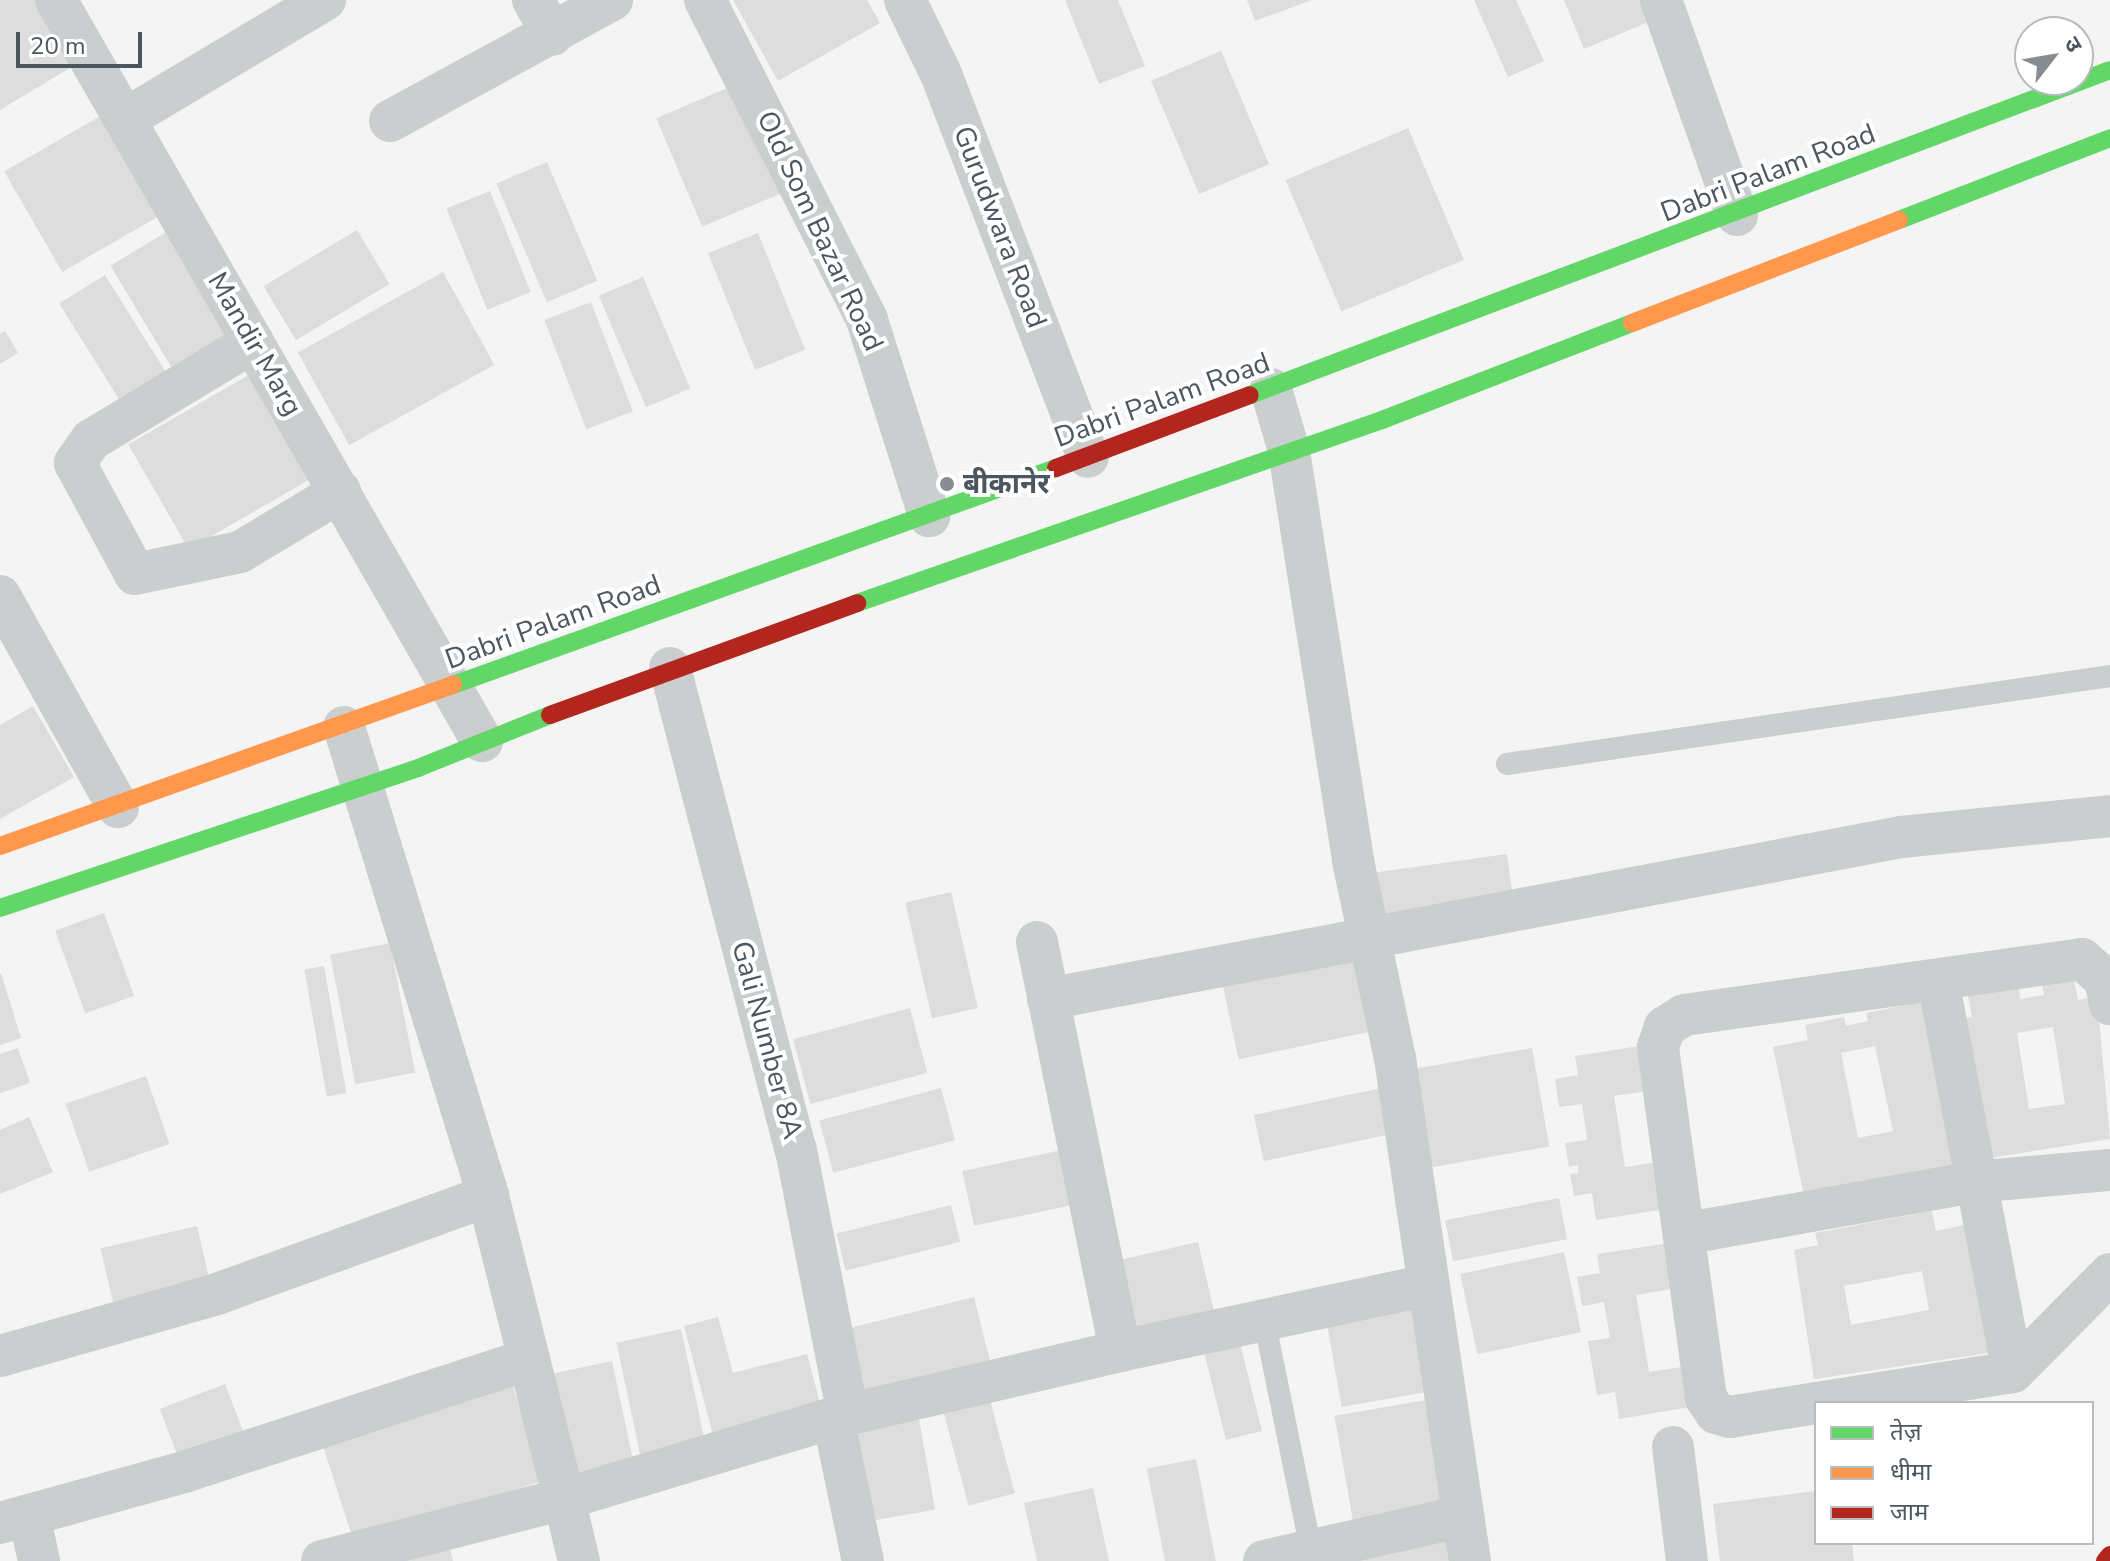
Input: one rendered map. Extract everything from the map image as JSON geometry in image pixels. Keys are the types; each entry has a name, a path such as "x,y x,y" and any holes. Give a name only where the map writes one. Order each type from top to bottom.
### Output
{"main road":[{"name":"Dabri Palam Road","path":"0,846 344,727 929,516 1737,215 2110,70"},
{"path":"0,908 363,786 670,668 898,594 1289,451 2110,138"},
{"path":"2105,1561 2110,1555"}],"street":[{"name":"Mandir Marg","path":"56,0 482,741"},
{"path":"125,119 325,0"},
{"path":"390,121 543,18 612,0"},
{"name":"Old Som Bazar Road","path":"705,0 867,320 929,516"},
{"name":"Gurudwara Road","path":"905,0 941,74 1088,457"},
{"path":"1661,0 1737,215"},
{"path":"253,342 91,440 75,463 135,574 240,552 340,492"},
{"path":"1271,389 1289,451 1367,939 1395,1058 1470,1561"},
{"path":"0,596 118,807"},
{"name":"Gali Number 8A","path":"670,668 796,1150 863,1561"},
{"path":"344,727 488,1196 579,1561"},
{"path":"1048,999 1901,837 2110,816"},
{"path":"1037,942 1120,1351"},
{"path":"1814,1403 1716,1413 1706,1398 1688,1233 1658,1047 1665,1027 1684,1015 2082,959 2105,980 2110,1004"},
{"path":"1938,980 1973,1182 2013,1372"},
{"path":"1688,1233 1973,1182 2110,1170"},
{"path":"0,1356 214,1295 488,1196"},
{"path":"1830,1401 2013,1372 2110,1274"},
{"path":"322,1561 564,1499 840,1417 1120,1351 1427,1285"},
{"path":"39,1561 14,1519 184,1472 529,1359"},
{"path":"1673,1447 1687,1561"},
{"path":"1264,1561 1463,1516"}],"lane":[{"path":"1507,764 2110,676"},
{"path":"1264,1319 1311,1550"}],"building":[{"path":"0,0 43,0 80,62 0,110"},
{"path":"733,0 867,0 880,23 778,81"},
{"path":"1065,0 1118,0 1145,66 1099,84"},
{"path":"1247,0 1312,0 1255,21"},
{"path":"1474,0 1516,0 1544,61 1508,77"},
{"path":"1564,0 1651,0 1658,18 1584,49"},
{"path":"1221,51 1269,164 1199,194 1151,81"},
{"path":"739,83 785,192 702,227 656,118"},
{"path":"109,111 167,211 62,272 4,172"},
{"path":"1408,128 1464,260 1341,312 1286,180"},
{"path":"547,162 597,281 547,302 496,183"},
{"path":"490,191 531,292 487,310 446,209"},
{"path":"173,228 238,337 176,374 110,266"},
{"path":"357,230 389,284 296,340 264,286"},
{"path":"758,233 805,350 755,370 708,253"},
{"path":"443,272 494,365 349,445 298,352"},
{"path":"105,275 169,378 123,406 59,304"},
{"path":"643,277 690,388 646,407 599,296"},
{"path":"591,302 633,411 586,429 544,320"},
{"path":"5,331 18,353 0,364 0,334"},
{"path":"259,369 320,474 189,549 128,444"},
{"path":"33,706 74,777 0,819 0,725"},
{"path":"1507,854 1513,898 1381,916 1375,873"},
{"path":"951,892 978,1008 932,1019 905,903"},
{"path":"104,913 134,996 85,1013 55,931"},
{"path":"390,943 415,1073 355,1084 330,955"},
{"path":"1359,948 1376,1030 1239,1059 1221,977"},
{"path":"324,966 346,1093 327,1097 304,969"},
{"path":"0,974 21,1038 0,1045"},
{"path":"2074,979 2078,1000 2097,997 2110,1139 1990,1158 1955,1019 1972,1017 1968,995 2019,987 2020,999 2044,995 2042,984","holes":["2053,1027 2065,1104 2029,1109 2017,1033"]},
{"path":"1924,1001 1957,1165 1804,1196 1773,1047 1808,1040 1805,1025 1844,1017 1846,1026 1868,1021 1866,1013","holes":["1875,1046 1893,1131 1858,1138 1841,1053"]},
{"path":"910,1008 927,1073 810,1104 793,1039"},
{"path":"1653,1044 1648,1091 1614,1096 1625,1167 1659,1162 1679,1207 1596,1220 1592,1193 1574,1196 1570,1174 1578,1173 1578,1165 1569,1167 1565,1143 1587,1140 1582,1104 1559,1107 1555,1079 1578,1075 1575,1056"},
{"path":"18,1048 30,1083 0,1093 0,1054"},
{"path":"1532,1048 1549,1146 1432,1167 1415,1069"},
{"path":"146,1076 169,1144 89,1172 66,1104"},
{"path":"941,1088 955,1140 833,1173 819,1121"},
{"path":"1381,1088 1391,1134 1264,1161 1254,1115"},
{"path":"29,1117 53,1172 0,1194 0,1130"},
{"path":"1071,1148 1083,1203 974,1226 962,1171"},
{"path":"1559,1198 1567,1239 1453,1261 1445,1220"},
{"path":"951,1205 960,1242 846,1270 837,1234"},
{"path":"1932,1211 1936,1231 1964,1225 1988,1353 1814,1379 1794,1250 1818,1245 1815,1233","holes":["1922,1271 1929,1310 1851,1325 1844,1286"]},
{"path":"197,1226 211,1288 115,1311 101,1248"},
{"path":"1198,1242 1215,1316 1132,1335 1115,1261"},
{"path":"1676,1242 1681,1278 1669,1280 1671,1289 1636,1295 1649,1372 1682,1367 1702,1405 1619,1419 1615,1392 1597,1395 1588,1341 1610,1338 1604,1302 1582,1306 1577,1277 1600,1273 1597,1254"},
{"path":"1564,1252 1581,1332 1477,1354 1460,1274"},
{"path":"974,1297 991,1364 858,1397 841,1330"},
{"path":"1413,1299 1429,1392 1342,1407 1325,1314"},
{"path":"718,1317 733,1373 807,1354 821,1407 713,1435 684,1326"},
{"path":"681,1329 705,1441 640,1455 616,1343"},
{"path":"1237,1331 1262,1431 1226,1440 1201,1340"},
{"path":"612,1361 634,1466 568,1480 545,1375"},
{"path":"509,1375 543,1481 354,1542 320,1436"},
{"path":"225,1384 247,1440 181,1465 160,1409"},
{"path":"987,1389 1015,1493 969,1506 941,1401"},
{"path":"1431,1399 1449,1503 1353,1520 1334,1416"},
{"path":"919,1419 935,1510 868,1521 852,1431"},
{"path":"1196,1459 1216,1561 1165,1561 1147,1469"},
{"path":"1093,1488 1109,1561 1037,1561 1024,1503"},
{"path":"1814,1491 1814,1545 1852,1545 1854,1561 1720,1561 1713,1504"},
{"path":"1455,1531 1463,1561 1339,1561"},
{"path":"448,1540 453,1561 386,1561"}],"traffic: fast":[{"path":"1250,395 2110,70"},
{"path":"1899,220 2110,138"},
{"path":"857,603 1382,420 1632,323"},
{"path":"453,685 1056,468"},
{"path":"0,908 418,768 550,715"}],"traffic: slow":[{"path":"1632,323 1899,220"},
{"path":"0,846 453,685"}],"traffic: jam":[{"path":"1056,468 1250,395"},
{"path":"550,715 857,603"},
{"path":"2105,1561 2110,1555"}],"place":[{"name":"बीकानेर","path":"947,484"}]}
